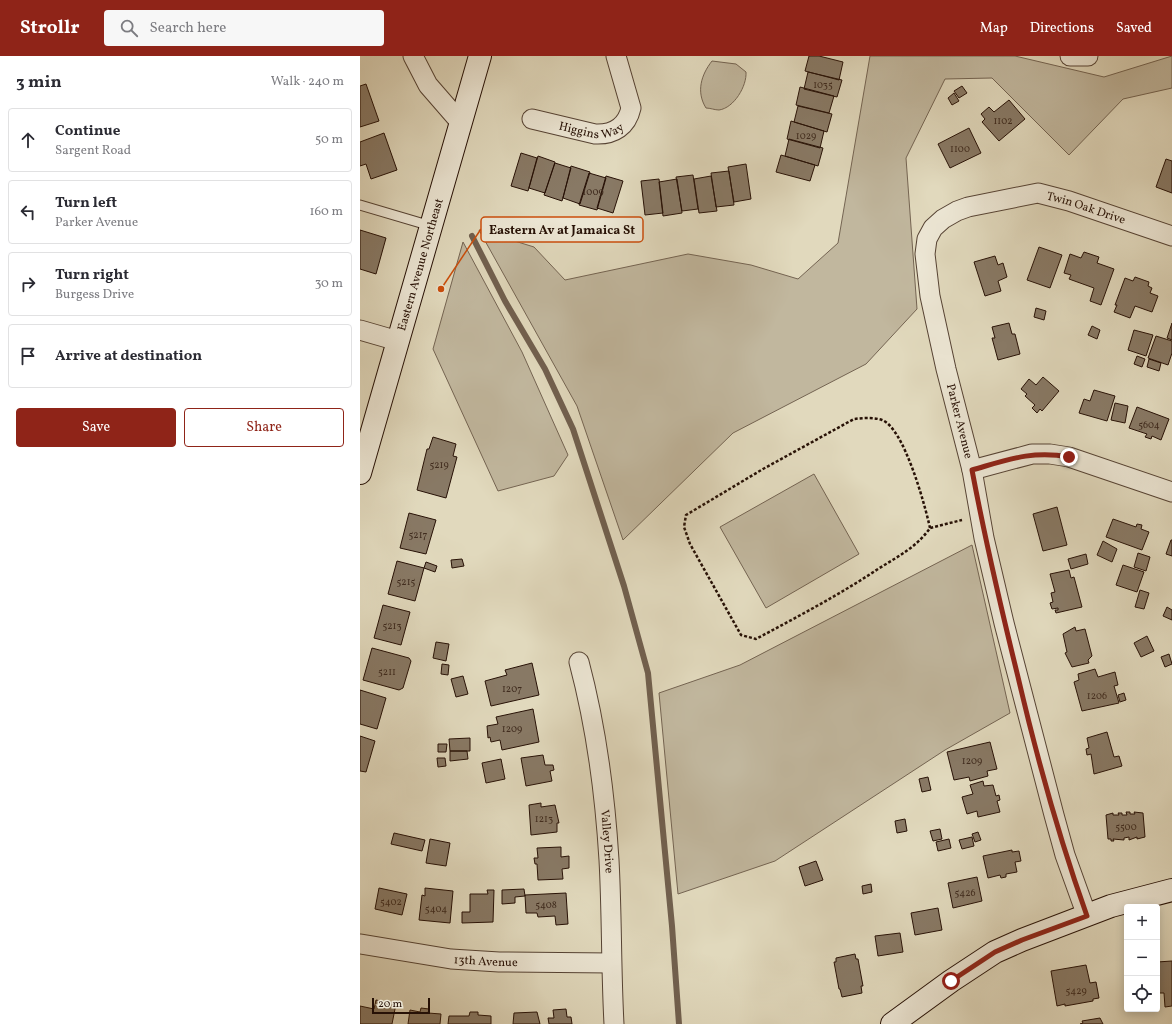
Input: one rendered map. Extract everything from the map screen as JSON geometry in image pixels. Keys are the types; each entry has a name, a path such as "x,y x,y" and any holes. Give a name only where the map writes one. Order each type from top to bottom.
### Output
{"street":[{"path":"413,56 428,85 461,123"},
{"name":"Eastern Avenue Northeast","path":"360,472 480,56"},
{"name":"Higgins Way","path":"532,119 595,134 606,135 615,131 629,116 631,108 616,56"},
{"path":"1070,56 1088,56"},
{"name":"Twin Oak Drive","path":"933,228 943,219 968,207 1038,193 1069,200 1172,236"},
{"name":"Parker Avenue","path":"933,228 927,239 924,254 930,296 946,369 972,470 980,515 1026,710 1065,855 1087,916"},
{"path":"360,330 398,341"},
{"path":"972,470 1032,454 1050,454 1069,457 1172,492"},
{"name":"Valley Drive","path":"579,662 590,705 604,807 609,860 614,1024"},
{"path":"892,1024 951,981 995,952 1022,940 1128,900 1172,890"},
{"name":"13th Avenue","path":"362,944 451,959 499,962 611,963"}],"lane":[{"path":"360,205 431,226"}],"path":[{"path":"930,528 918,483 895,432 883,420 865,417 854,419 763,469 686,515 684,527 690,544 741,635 756,639 818,606 900,556 922,540 930,528 980,515"}],"shaded area":[{"path":"870,56 1015,56 1104,77 1172,56 1172,88 1123,99 1069,155 992,78 945,79 906,158 917,309 866,364 733,433 623,540 577,406 479,230 534,247 565,280 688,254 751,265 798,279 838,243"},
{"path":"712,61 736,64 746,72 746,78 742,90 738,96 730,105 719,110 706,108 701,96 701,84 705,72"},
{"path":"463,242 522,352 568,455 554,476 498,491 433,349"},
{"path":"814,474 859,554 766,608 720,527"},
{"path":"972,545 1010,713 945,750 775,861 678,894 659,693 740,665"}],"building":[{"path":"809,56 819,56 843,62 839,80 805,71"},
{"path":"808,72 842,80 837,97 804,89"},
{"path":"366,84 379,121 360,127 360,86"},
{"path":"962,86 967,93 959,98 954,91"},
{"path":"800,87 834,96 829,113 796,105"},
{"path":"954,93 959,101 952,105 948,98"},
{"path":"1009,100 1025,119 999,141 982,122 985,119 981,114 989,107 994,112"},
{"path":"798,106 832,114 827,132 794,122"},
{"path":"791,121 824,131 820,148 787,139"},
{"path":"969,128 981,153 950,168 938,144"},
{"path":"384,133 397,170 371,179 366,164 360,166 360,142"},
{"path":"789,139 823,148 818,166 785,156"},
{"path":"521,153 537,158 528,191 511,186"},
{"path":"781,155 815,165 810,181 776,172"},
{"path":"538,156 555,162 545,193 529,188"},
{"path":"1166,159 1172,161 1172,193 1156,187"},
{"path":"555,163 571,168 562,201 544,195"},
{"path":"746,164 751,199 734,202 728,167"},
{"path":"571,166 590,172 580,204 563,198"},
{"path":"729,171 734,205 716,207 711,173"},
{"path":"589,173 606,178 597,210 579,205"},
{"path":"693,175 698,209 682,211 676,177"},
{"path":"606,176 623,181 613,213 597,208"},
{"path":"711,176 717,211 699,213 694,179"},
{"path":"659,179 663,213 645,215 641,181"},
{"path":"677,179 682,213 663,216 659,182"},
{"path":"360,230 386,238 376,274 360,269"},
{"path":"1039,247 1062,255 1050,288 1027,280"},
{"path":"1084,252 1099,257 1097,263 1114,269 1101,305 1090,301 1094,288 1069,279 1071,275 1064,273 1070,254 1081,258"},
{"path":"995,256 998,265 1003,263 1007,277 998,281 1001,291 985,296 974,262"},
{"path":"1135,277 1149,282 1148,286 1152,288 1150,293 1158,296 1152,312 1135,306 1130,318 1114,312 1117,305 1115,305 1125,278 1133,281"},
{"path":"1036,308 1046,311 1044,320 1034,317"},
{"path":"1009,323 1012,334 1015,334 1020,354 998,360 992,338 995,338 992,327"},
{"path":"1172,323 1172,340 1167,338"},
{"path":"1092,326 1100,330 1097,339 1088,335"},
{"path":"1134,330 1153,335 1146,356 1128,350"},
{"path":"1156,336 1172,341 1172,353 1168,365 1148,358"},
{"path":"1137,356 1145,359 1142,367 1134,364"},
{"path":"1149,359 1161,363 1159,371 1147,367"},
{"path":"1043,377 1059,391 1042,411 1040,409 1037,413 1032,408 1035,405 1025,396 1027,394 1021,389 1029,379 1036,385"},
{"path":"1094,390 1115,396 1107,421 1079,413 1084,399 1090,401"},
{"path":"1115,403 1128,406 1125,423 1111,420"},
{"path":"1137,407 1169,419 1161,440 1152,436 1151,439 1145,437 1147,434 1129,428"},
{"path":"433,437 456,444 453,456 457,457 446,498 417,490 427,449 429,449"},
{"path":"1057,507 1067,545 1043,551 1033,514"},
{"path":"409,513 436,520 426,554 400,548"},
{"path":"1113,519 1136,527 1137,524 1142,525 1141,529 1149,532 1142,550 1106,537"},
{"path":"1172,540 1172,556 1166,554"},
{"path":"1103,541 1117,549 1112,562 1097,555"},
{"path":"1138,553 1150,557 1146,571 1134,567"},
{"path":"1086,554 1088,564 1071,569 1068,559"},
{"path":"462,559 464,566 452,568 451,560"},
{"path":"397,561 424,568 415,601 388,594"},
{"path":"426,562 437,566 435,572 424,568"},
{"path":"1123,565 1144,572 1137,592 1116,585"},
{"path":"1069,570 1071,578 1074,577 1082,607 1056,613 1055,610 1058,610 1058,608 1052,609 1050,603 1053,602 1051,593 1055,592 1050,574"},
{"path":"1140,590 1149,593 1144,609 1135,607"},
{"path":"383,605 410,612 401,645 374,638"},
{"path":"1167,607 1172,610 1172,620 1163,616"},
{"path":"1075,627 1076,631 1085,629 1092,656 1088,660 1089,663 1072,667 1065,653 1067,652 1063,634"},
{"path":"1147,636 1154,651 1141,657 1134,643"},
{"path":"436,642 449,644 446,661 433,658"},
{"path":"372,648 409,658 411,661 403,688 399,690 363,680"},
{"path":"1169,654 1172,664 1165,667 1161,657"},
{"path":"532,663 539,695 491,706 485,681 507,675 505,670"},
{"path":"442,664 449,665 448,675 441,674"},
{"path":"1095,669 1098,677 1115,672 1118,685 1114,686 1119,703 1082,711 1074,682 1079,680 1078,674"},
{"path":"463,676 468,694 456,697 451,679"},
{"path":"360,690 386,698 377,729 360,724"},
{"path":"1124,693 1126,700 1120,702 1118,695"},
{"path":"533,709 539,742 502,750 500,740 491,742 490,737 488,738 487,726 498,724 496,717"},
{"path":"1107,732 1114,757 1119,756 1122,766 1094,774 1091,754 1087,755 1086,749 1089,748 1087,738"},
{"path":"360,736 375,741 366,772 360,771"},
{"path":"470,738 470,751 450,751 449,739"},
{"path":"990,742 997,769 987,771 988,776 970,781 969,777 954,780 947,752"},
{"path":"438,744 447,744 446,752 438,752"},
{"path":"450,751 467,751 468,759 450,761"},
{"path":"543,755 545,765 553,765 554,770 550,771 552,781 526,786 521,758"},
{"path":"437,758 445,758 446,766 438,767"},
{"path":"501,759 505,779 486,783 482,763"},
{"path":"928,777 931,790 922,792 919,779"},
{"path":"983,781 984,786 993,785 996,796 999,795 1000,800 997,801 1000,812 978,817 977,811 967,814 962,797 973,794 970,785"},
{"path":"541,803 541,807 555,805 559,823 557,823 557,832 531,835 529,805"},
{"path":"1126,812 1130,812 1130,814 1135,814 1134,812 1143,813 1145,837 1137,839 1137,837 1129,840 1129,837 1124,838 1124,840 1113,839 1114,841 1111,841 1111,839 1108,839 1106,815 1113,813 1113,815 1119,815 1118,813 1122,813 1122,815 1127,815"},
{"path":"905,819 907,831 897,833 895,821"},
{"path":"940,829 942,839 933,841 930,831"},
{"path":"978,832 981,840 975,842 972,834"},
{"path":"394,833 425,840 422,851 391,844"},
{"path":"972,837 974,846 962,849 959,840"},
{"path":"430,839 450,843 446,866 426,863"},
{"path":"949,839 951,848 938,851 936,842"},
{"path":"561,847 561,857 569,856 569,868 562,869 563,879 538,880 537,864 535,864 534,858 538,858 537,848"},
{"path":"1012,850 1012,852 1019,851 1021,861 1015,862 1017,872 1006,874 1006,877 1001,878 1000,875 988,878 983,856"},
{"path":"816,861 823,880 805,886 799,867"},
{"path":"977,877 982,901 953,908 948,883"},
{"path":"871,884 872,892 863,894 862,886"},
{"path":"379,888 407,894 402,915 375,909"},
{"path":"425,888 453,891 450,923 419,920 422,895 425,896"},
{"path":"524,889 525,896 515,897 515,903 502,904 502,890"},
{"path":"487,890 494,890 493,922 462,923 462,912 470,912 470,894 488,894"},
{"path":"566,893 568,924 556,925 555,916 538,917 537,913 526,913 525,895"},
{"path":"938,908 942,930 915,935 911,913"},
{"path":"900,933 903,952 878,956 875,936"},
{"path":"855,954 856,959 858,959 863,986 861,986 862,993 842,997 834,962 836,962 836,958"},
{"path":"1172,961 1172,1006 1165,1007 1164,993 1160,993 1160,962"},
{"path":"1086,965 1090,983 1096,982 1099,998 1093,999 1093,1001 1057,1006 1051,971"},
{"path":"376,1000 396,1004 392,1024 360,1024 360,1006 374,1009"},
{"path":"421,1008 429,1009 428,1013 441,1014 440,1024 408,1024 410,1010 420,1012"},
{"path":"566,1009 567,1017 571,1017 572,1024 549,1024 548,1018 554,1018 553,1010"},
{"path":"470,1012 478,1012 478,1015 491,1016 491,1024 448,1024 449,1016 469,1016"},
{"path":"537,1012 540,1024 513,1024 514,1013"},
{"path":"1100,1018 1103,1024 1080,1024 1083,1023 1082,1021"}],"waterway":[{"path":"472,236 505,301 545,369 573,429 624,586 648,673 672,926 679,1024"}],"place":[{"name":"Eastern Av at Jamaica St","path":"441,289"}],"route":[{"path":"951,981 995,952 1022,940 1087,916 1065,855 1026,710 984,538 972,470 1032,454 1050,454 1069,457"}]}
